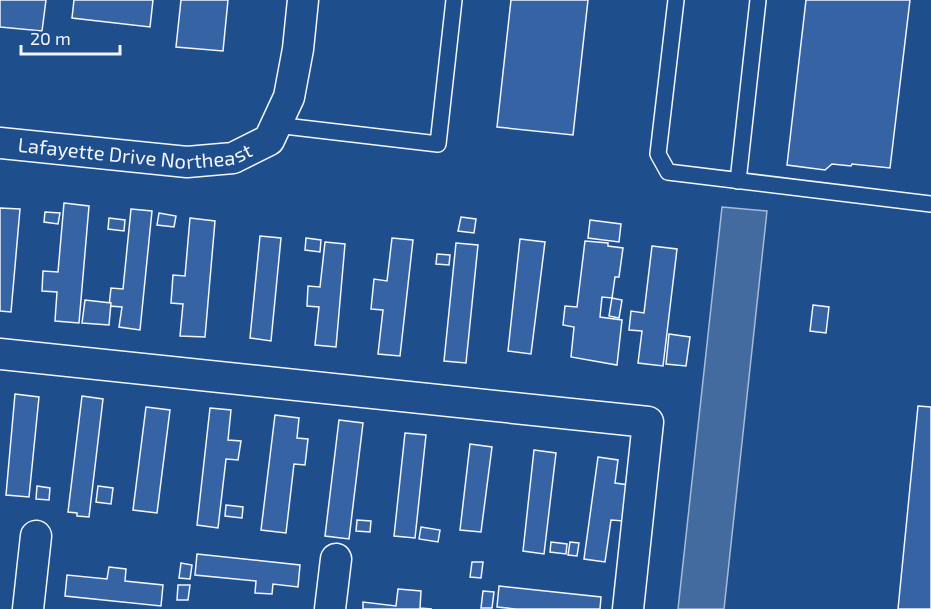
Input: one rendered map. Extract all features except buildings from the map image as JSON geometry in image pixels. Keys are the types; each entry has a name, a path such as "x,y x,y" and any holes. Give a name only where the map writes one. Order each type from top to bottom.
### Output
{"street":[{"path":"273,133 289,97 298,50 303,0"},
{"name":"Lafayette Drive Northeast","path":"0,143 187,162 233,158 273,133"},
{"path":"0,354 648,422 628,609"},
{"path":"28,609 36,536"},
{"path":"330,609 336,559"}],"lane":[{"path":"273,133 438,144 454,0"},
{"path":"676,0 658,154 669,172 931,204"},
{"path":"738,181 758,0"}],"water":[{"path":"722,207 767,211 724,609 678,609"}]}
